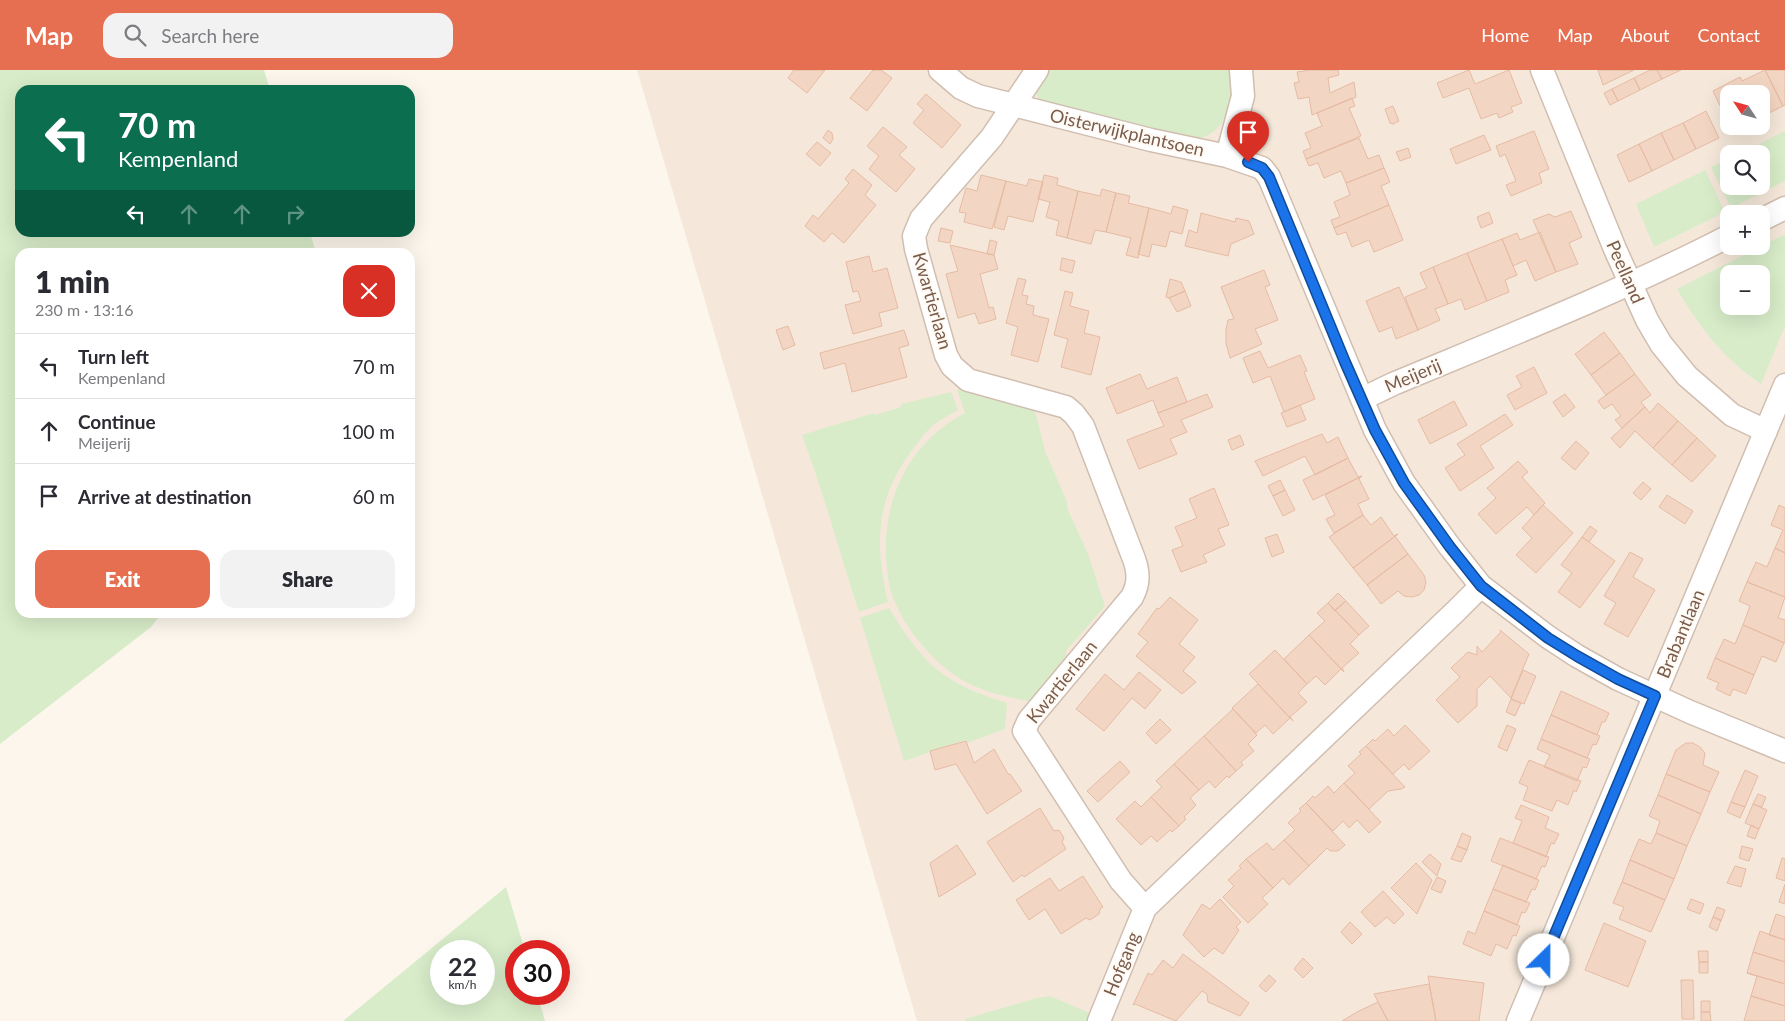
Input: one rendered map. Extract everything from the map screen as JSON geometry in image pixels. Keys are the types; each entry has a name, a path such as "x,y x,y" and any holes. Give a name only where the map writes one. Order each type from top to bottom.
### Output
{"street":[{"name":"Oisterwijkplantsoen","path":"940,70 961,88 978,96 1151,140 1228,156 1243,96 1241,70"},
{"path":"1012,106 1037,70"},
{"name":"Peelland","path":"1542,70 1614,249 1647,320 1661,344 1687,376 1732,415 1766,431"},
{"name":"Kwartierlaan","path":"1012,106 992,137 922,219 914,236 916,249 946,355 952,366 968,380 1051,402 1066,408 1074,414 1082,426 1134,559 1138,571 1137,587 1132,597 1029,720 1024,731 1121,882 1145,908"},
{"path":"1228,156 1262,168 1269,177 1375,430 1404,483 1481,586 1548,638 1618,679 1785,751"},
{"path":"1770,216 1785,208"},
{"name":"Meijerij","path":"1362,399 1393,384 1631,284 1720,240"},
{"name":"Brabantlaan","path":"1518,1021 1785,386"},
{"path":"1145,908 1481,586"},
{"name":"Hofgang","path":"1100,1021 1145,908"}],"shaded area":[{"path":"637,70 1785,70 1785,1021 917,1021"}],"green space":[{"path":"0,70 264,70 268,85 15,85 15,237 311,237 315,248 15,248 15,618 158,618 151,627 0,744"},
{"path":"1048,70 1231,70 1232,92 1227,114 1221,123 1205,137 1193,139 1040,101 1035,92"},
{"path":"1785,131 1785,181 1770,188 1770,145 1757,145"},
{"path":"1720,163 1720,185 1711,167"},
{"path":"1705,170 1722,205 1720,205 1720,214 1654,247 1636,204"},
{"path":"1725,195 1757,195 1737,205 1730,205"},
{"path":"1785,234 1785,326 1761,384 1724,353 1694,316 1677,289 1720,267 1720,315 1770,315 1770,265 1724,265 1744,255 1770,255 1770,242"},
{"path":"964,388 1034,406 1045,451 1067,502 1068,510 1088,554 1105,606 1066,651 1066,664 1034,702 989,692 958,678 931,655 915,637 902,617 892,595 886,558 886,535 895,493 915,456 929,439 965,413 957,390"},
{"path":"951,392 958,410 932,426 910,453 898,471 884,506 880,542 881,561 888,602 859,612 802,435 874,413 875,415 901,407 901,404"},
{"path":"889,608 913,644 937,669 966,688 1007,703 1005,729 967,743 966,740 904,761 860,618"},
{"path":"506,887 522,940 505,940 505,1005 540,1005 545,1021 343,1021 430,949 430,1005 495,1005 495,940 442,940"},
{"path":"1050,996 1092,1014 1090,1021 966,1021 965,1019 1037,998"}],"building":[{"path":"794,70 825,70 807,93 788,78"},
{"path":"873,70 881,70 892,78 867,111 850,98"},
{"path":"1338,70 1339,75 1328,78 1330,93 1354,82 1356,97 1312,115 1309,97 1298,99 1294,83 1299,82 1297,72"},
{"path":"1469,70 1475,84 1509,70 1522,103 1511,107 1513,112 1499,118 1497,113 1481,119 1469,88 1443,98 1437,83"},
{"path":"1598,70 1634,70 1603,85"},
{"path":"1650,70 1657,70 1662,79 1640,90 1634,78"},
{"path":"1657,70 1681,70 1662,79"},
{"path":"1765,70 1785,70 1785,105 1783,106"},
{"path":"1765,70 1783,106 1770,112 1770,85 1725,85 1740,77 1742,81"},
{"path":"1634,78 1640,90 1618,101 1612,89"},
{"path":"1720,87 1720,106 1713,91"},
{"path":"1612,89 1618,101 1610,105 1604,93"},
{"path":"926,94 961,125 942,148 913,123 924,110 917,104"},
{"path":"1352,98 1355,106 1349,108 1361,136 1306,159 1303,151 1311,148 1305,133 1322,126 1317,113"},
{"path":"1393,106 1399,121 1393,124 1390,123 1385,109"},
{"path":"1706,111 1719,138 1696,149 1683,123"},
{"path":"1683,123 1696,149 1674,160 1661,133"},
{"path":"883,127 907,147 899,155 915,169 896,192 869,169 879,156 867,146"},
{"path":"828,130 832,133 833,139 830,144 823,138"},
{"path":"1534,131 1549,169 1539,173 1542,183 1511,196 1506,185 1516,181 1505,154 1500,157 1496,146"},
{"path":"1661,133 1674,160 1652,171 1639,144"},
{"path":"1484,135 1491,150 1456,164 1450,149"},
{"path":"1359,138 1368,159 1379,155 1384,168 1346,183 1341,171 1324,178 1318,163 1309,166 1306,159"},
{"path":"817,142 831,153 820,166 806,154"},
{"path":"1639,144 1652,171 1629,182 1617,155"},
{"path":"1408,148 1411,157 1400,161 1396,152"},
{"path":"1384,168 1390,182 1381,186 1389,205 1334,228 1331,220 1340,217 1334,202 1350,195 1346,183"},
{"path":"853,169 872,185 865,195 876,205 844,243 832,233 824,242 805,226 813,215 818,219 849,183 845,179"},
{"path":"981,175 1006,181 992,229 964,222 966,213 959,212 966,188 977,191"},
{"path":"1044,175 1058,178 1057,185 1078,191 1067,238 1056,235 1059,221 1046,217 1050,202 1038,199"},
{"path":"1029,179 1043,182 1033,222 1008,216 1004,230 994,227 1006,181 1027,186"},
{"path":"1102,189 1116,193 1106,232 1095,230 1091,244 1067,238 1078,191 1100,196"},
{"path":"1116,193 1130,196 1128,203 1149,208 1138,258 1126,255 1131,238 1106,232"},
{"path":"1389,205 1403,240 1374,252 1369,240 1352,247 1346,232 1337,235 1334,228"},
{"path":"1173,206 1188,210 1182,234 1170,231 1166,247 1152,244 1149,257 1138,254 1149,208 1171,214"},
{"path":"1571,211 1582,237 1569,243 1578,264 1556,272 1533,220 1549,214 1555,217"},
{"path":"1489,212 1493,223 1481,228 1477,217"},
{"path":"1201,213 1235,222 1236,218 1249,221 1254,234 1231,244 1228,256 1185,246 1189,230 1197,233"},
{"path":"941,228 953,231 950,243 938,241"},
{"path":"1540,232 1556,272 1535,281 1526,260 1513,266 1502,239 1517,233 1520,240"},
{"path":"1502,239 1517,275 1505,280 1509,292 1487,301 1467,253"},
{"path":"990,240 997,242 994,255 987,254"},
{"path":"950,245 994,255 998,269 980,274 989,308 993,307 996,319 979,324 975,313 958,318 946,274 958,271"},
{"path":"1467,253 1487,301 1465,310 1461,299 1448,304 1433,267"},
{"path":"869,256 873,272 887,268 898,308 879,313 882,326 853,334 845,305 861,301 858,291 853,292 846,262"},
{"path":"1062,258 1075,261 1072,273 1060,270"},
{"path":"1433,267 1448,304 1435,309 1440,320 1418,330 1405,297 1427,288 1420,273"},
{"path":"1264,270 1270,285 1265,287 1278,320 1255,329 1262,344 1230,358 1226,343 1226,330 1228,320 1234,319 1221,287"},
{"path":"1018,278 1026,280 1022,295 1028,296 1026,304 1034,306 1033,315 1049,319 1038,362 1011,355 1018,327 1006,323"},
{"path":"1170,279 1181,282 1185,291 1169,298 1166,297"},
{"path":"1399,287 1418,330 1396,339 1392,327 1379,332 1366,301"},
{"path":"1065,291 1073,293 1070,306 1089,311 1084,333 1100,337 1091,375 1061,367 1068,339 1054,335"},
{"path":"1185,291 1191,306 1177,312 1169,298"},
{"path":"788,326 795,345 783,350 776,330"},
{"path":"904,330 909,345 899,348 907,377 852,392 845,363 824,369 820,353"},
{"path":"1604,332 1620,353 1591,375 1575,354"},
{"path":"1260,351 1268,368 1300,355 1307,371 1304,372 1315,399 1284,412 1270,376 1253,383 1243,358"},
{"path":"1620,353 1635,374 1606,395 1591,375"},
{"path":"1534,367 1547,393 1515,410 1507,395 1522,387 1516,376"},
{"path":"1140,374 1147,389 1177,377 1187,402 1158,413 1153,400 1117,414 1106,388"},
{"path":"1635,374 1651,395 1641,402 1645,407 1622,428 1615,420 1621,416 1612,404 1604,409 1598,401"},
{"path":"1207,394 1213,407 1181,420 1187,432 1170,439 1177,454 1139,469 1127,440 1164,426 1158,413"},
{"path":"1565,394 1575,407 1563,417 1553,402"},
{"path":"1454,401 1467,425 1430,444 1418,420"},
{"path":"1658,403 1678,421 1653,448 1635,431 1620,448 1611,438 1645,407 1650,413"},
{"path":"1300,405 1306,420 1287,427 1281,413"},
{"path":"1505,414 1513,425 1480,446 1494,468 1460,491 1445,468 1465,455 1457,444"},
{"path":"1678,421 1697,438 1672,465 1653,448"},
{"path":"1322,434 1327,443 1338,437 1348,458 1315,475 1305,456 1263,476 1255,461"},
{"path":"1240,435 1244,445 1232,450 1228,440"},
{"path":"1697,438 1716,456 1692,482 1672,465"},
{"path":"1576,441 1589,453 1575,470 1561,458"},
{"path":"1348,458 1358,477 1362,476 1313,500 1303,480"},
{"path":"1518,461 1528,472 1522,477 1545,503 1534,515 1527,507 1496,534 1478,514 1496,498 1487,488"},
{"path":"1362,476 1359,479 1369,499 1358,504 1363,515 1334,533 1326,519 1335,515 1325,495"},
{"path":"1280,480 1285,490 1273,496 1268,486"},
{"path":"1643,482 1651,489 1641,500 1633,493"},
{"path":"1214,488 1229,525 1218,529 1225,545 1203,555 1207,562 1181,572 1172,550 1183,546 1175,527 1197,518 1189,499"},
{"path":"1285,490 1295,510 1283,516 1273,496"},
{"path":"1667,495 1693,511 1685,524 1659,507"},
{"path":"1543,505 1573,533 1536,573 1516,555 1532,538 1522,528"},
{"path":"1779,505 1785,508 1785,553 1775,548 1783,530 1771,525"},
{"path":"1363,515 1371,525 1381,517 1394,536 1398,534 1353,568 1329,537"},
{"path":"1590,526 1597,531 1589,542 1582,537"},
{"path":"1277,534 1284,552 1272,557 1265,538"},
{"path":"1395,536 1408,554 1367,585 1353,568"},
{"path":"1582,537 1615,561 1580,608 1558,592 1572,573 1561,565"},
{"path":"1775,548 1785,553 1785,597 1747,582 1756,562 1767,567"},
{"path":"1630,552 1643,559 1633,577 1655,590 1628,637 1604,624 1616,603 1604,596"},
{"path":"1408,554 1424,575 1426,582 1424,590 1419,595 1412,597 1404,596 1398,591 1381,604 1367,585"},
{"path":"1747,582 1785,597 1778,618 1785,620 1785,643 1743,625 1750,606 1739,601"},
{"path":"1338,593 1346,601 1335,611 1328,603"},
{"path":"1170,597 1198,620 1179,644 1195,657 1183,671 1196,682 1182,694 1136,656 1148,642 1138,634 1157,608 1159,609"},
{"path":"1346,601 1369,626 1359,635 1335,610"},
{"path":"1328,603 1359,635 1350,644 1359,653 1342,668 1344,672 1309,635 1325,621 1317,613"},
{"path":"1743,625 1784,643 1776,662 1762,656 1754,675 1715,658 1724,639 1735,644"},
{"path":"1500,630 1529,654 1511,698 1490,676 1477,689 1477,706 1458,723 1436,700 1460,677 1451,668 1468,652 1477,655 1477,646 1482,652 1501,632"},
{"path":"1309,635 1344,672 1341,669 1325,685 1316,676 1307,684 1284,659"},
{"path":"1275,650 1307,684 1298,693 1307,702 1290,717 1293,721 1249,674"},
{"path":"1715,658 1754,675 1746,694 1733,689 1730,696 1716,689 1719,683 1707,678"},
{"path":"1523,670 1536,676 1524,704 1511,699"},
{"path":"1139,672 1161,690 1145,709 1132,698 1104,731 1076,709 1105,674 1124,690"},
{"path":"1258,684 1293,721 1290,718 1273,734 1265,725 1256,733 1232,708"},
{"path":"1561,691 1609,713 1605,722 1602,722 1597,735 1551,715"},
{"path":"1511,699 1521,703 1515,716 1506,712"},
{"path":"1233,709 1257,735 1248,744 1254,751 1241,762 1243,765 1236,771 1204,736"},
{"path":"1551,715 1600,736 1596,745 1593,744 1587,758 1541,739"},
{"path":"1160,719 1171,730 1156,744 1146,733"},
{"path":"1405,725 1430,751 1409,770 1404,764 1393,774 1366,746 1373,739 1375,741 1388,729 1394,736"},
{"path":"1507,725 1516,729 1507,751 1498,747"},
{"path":"1204,736 1236,771 1229,778 1227,776 1215,788 1209,781 1199,790 1174,764"},
{"path":"1541,739 1590,759 1586,768 1583,767 1577,781 1544,767 1550,755 1537,749"},
{"path":"966,741 974,763 994,749 1008,774 1010,774 1022,791 987,814 956,764 935,770 930,751"},
{"path":"1686,743 1693,743 1700,747 1705,753 1703,765 1719,772 1710,792 1666,774 1676,750"},
{"path":"1366,746 1405,787 1388,791 1369,809 1344,783 1355,773 1348,766 1361,754 1359,752"},
{"path":"1529,760 1581,781 1576,792 1574,790 1568,805 1557,800 1552,811 1523,800 1528,787 1519,783"},
{"path":"1120,761 1130,772 1098,802 1087,791"},
{"path":"1174,764 1199,790 1190,798 1196,805 1184,817 1186,819 1179,826 1151,797 1162,787 1156,781"},
{"path":"1745,770 1758,776 1745,807 1731,802"},
{"path":"1666,774 1710,792 1701,814 1658,795"},
{"path":"1344,783 1381,822 1369,833 1357,820 1349,828 1343,821 1333,831 1306,803 1313,796 1315,798 1328,786 1334,793"},
{"path":"1758,794 1766,797 1762,807 1753,804"},
{"path":"1658,795 1701,814 1687,846 1656,833 1660,821 1649,816"},
{"path":"1151,797 1179,826 1172,832 1170,830 1157,842 1151,836 1141,845 1116,819 1135,801 1141,807"},
{"path":"1731,802 1745,807 1740,818 1727,812"},
{"path":"1306,803 1345,845 1338,851 1330,851 1327,848 1309,866 1284,840 1295,830 1288,823 1301,811 1299,809"},
{"path":"1753,804 1767,810 1759,829 1745,823"},
{"path":"1521,805 1549,817 1545,828 1559,834 1554,844 1551,843 1546,857 1513,843 1522,821 1515,818"},
{"path":"1040,808 1054,831 1059,830 1064,838 1062,842 1066,849 1024,877 1022,875 1013,882 987,842"},
{"path":"1751,825 1759,829 1755,839 1747,836"},
{"path":"1462,833 1471,837 1467,850 1457,846"},
{"path":"1656,833 1687,846 1674,879 1630,860 1639,839 1651,844"},
{"path":"1500,838 1549,857 1545,867 1542,866 1536,879 1491,861"},
{"path":"1284,840 1309,866 1289,885 1283,878 1273,888 1246,859 1267,843 1273,850"},
{"path":"957,845 976,874 939,897 930,863"},
{"path":"1457,846 1467,850 1461,862 1451,859"},
{"path":"1742,846 1753,849 1749,861 1739,858"},
{"path":"1430,854 1441,864 1437,876 1422,862"},
{"path":"1782,858 1785,859 1785,881 1776,878"},
{"path":"1246,859 1273,888 1262,898 1268,904 1248,923 1223,897 1234,886 1228,880 1241,868 1239,866"},
{"path":"1630,860 1674,879 1665,900 1622,882"},
{"path":"1416,863 1432,880 1417,914 1391,888"},
{"path":"1503,865 1539,880 1535,890 1532,889 1526,902 1493,889"},
{"path":"1735,866 1746,869 1741,887 1727,883"},
{"path":"1083,876 1103,907 1100,909 1099,914 1090,920 1086,918 1061,934 1045,909 1029,920 1016,900 1050,878 1059,891"},
{"path":"1437,877 1446,881 1441,893 1431,889"},
{"path":"1622,882 1665,900 1651,932 1619,919 1624,907 1613,903"},
{"path":"1785,884 1785,904 1779,902"},
{"path":"1493,889 1530,903 1525,913 1522,912 1517,925 1484,911"},
{"path":"1383,891 1404,914 1394,924 1387,917 1375,927 1361,912"},
{"path":"1220,899 1241,922 1236,927 1239,930 1223,954 1214,948 1204,957 1183,935 1202,904 1210,909"},
{"path":"1691,899 1704,904 1700,914 1687,909"},
{"path":"1717,907 1725,910 1721,921 1713,917"},
{"path":"1484,911 1520,926 1516,936 1513,935 1507,949 1496,944 1491,956 1463,944 1468,931 1475,934"},
{"path":"1776,914 1785,917 1785,940 1769,935"},
{"path":"1713,917 1721,920 1717,931 1709,927"},
{"path":"1350,922 1362,934 1352,944 1341,932"},
{"path":"1604,923 1646,941 1628,987 1585,970"},
{"path":"1760,931 1785,940 1785,962 1753,952"},
{"path":"1698,951 1708,951 1708,962 1699,962"},
{"path":"1753,952 1785,962 1785,984 1747,973"},
{"path":"1183,954 1249,1003 1240,1016 1208,1002 1207,994 1202,991 1176,1021 1135,1004 1133,1005 1148,973 1152,975 1163,960 1173,968"},
{"path":"1303,958 1313,968 1303,978 1294,969"},
{"path":"1699,962 1708,962 1708,973 1699,973"},
{"path":"1747,973 1785,984 1785,1006 1751,996 1757,976"},
{"path":"1269,975 1276,981 1266,992 1259,986"},
{"path":"1428,976 1484,983 1479,1021 1436,1021"},
{"path":"1681,980 1693,980 1694,1019 1682,1019"},
{"path":"1429,984 1436,1021 1388,1021 1374,994"},
{"path":"1751,996 1785,1006 1785,1021 1744,1021"},
{"path":"1701,1001 1710,1001 1710,1012 1701,1012"},
{"path":"1378,1002 1388,1021 1342,1021 1357,1012"},
{"path":"1701,1012 1710,1012 1711,1021 1701,1021"}],"route":[{"path":"1248,162 1262,168 1269,177 1375,430 1404,483 1450,547 1481,586 1548,638 1618,679 1655,696 1544,960"}]}
